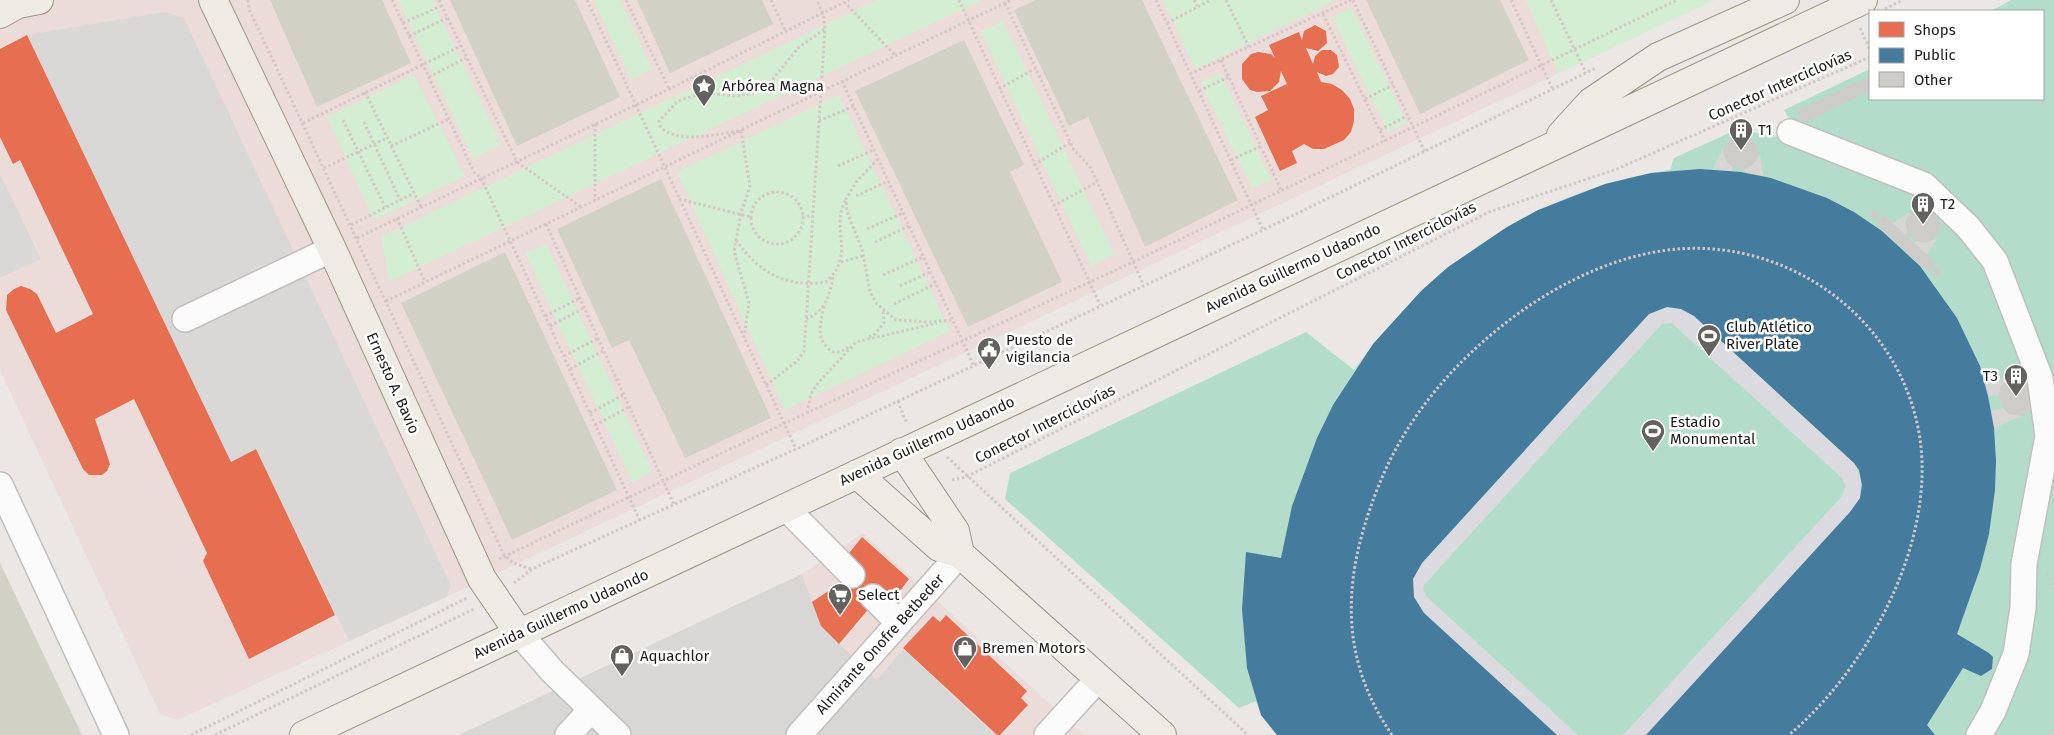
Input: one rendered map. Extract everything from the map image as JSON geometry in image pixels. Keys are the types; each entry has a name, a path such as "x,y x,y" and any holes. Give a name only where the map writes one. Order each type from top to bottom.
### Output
{"main road":[{"path":"0,14 18,4 39,0"},
{"name":"Ernesto A. Bavio","path":"213,0 332,249 488,589 519,633"},
{"name":"Avenida Guillermo Udaondo","path":"1550,147 1591,102 1658,57 1785,0"},
{"name":"Avenida Guillermo Udaondo","path":"304,735 1712,69 1860,11"},
{"path":"902,452 955,531 960,554"},
{"path":"857,474 938,547 960,554 1162,735"}],"street":[{"path":"1790,132 1924,185 1968,227 1995,261 2040,378 2048,436 2024,564 2023,608 2016,654 1993,711 1978,735"},
{"path":"185,319 332,249"},
{"path":"0,485 116,735"},
{"path":"786,508 852,575"},
{"name":"Almirante Onofre Betbeder","path":"799,735 960,554"},
{"path":"873,597 898,622"},
{"name":"Ernesto A. Bavio","path":"519,633 552,671 618,735"},
{"path":"1047,735 1099,678"},
{"path":"568,735 591,710"}],"path":[{"path":"248,0 249,9 504,556 513,564 532,569"},
{"path":"392,0 474,172 481,178 511,241 640,521"},
{"path":"439,0 516,162 581,207"},
{"path":"588,0 796,449"},
{"path":"626,0 668,89"},
{"path":"771,0 785,30"},
{"path":"766,385 796,362 804,352 825,29 823,14 816,0"},
{"path":"357,238 849,0"},
{"path":"959,0 1100,305"},
{"path":"386,301 1011,0"},
{"path":"1156,0 1263,230"},
{"path":"1194,0 1198,7"},
{"path":"1167,23 1211,0"},
{"path":"1226,0 1249,47"},
{"path":"1190,74 1352,0 1424,152"},
{"path":"1511,0 1552,88"},
{"path":"1552,0 1586,73"},
{"path":"215,735 488,589 497,560 504,556 1133,262 1678,0"},
{"path":"1882,10 1903,0"},
{"path":"844,2 895,55"},
{"path":"1005,3 1074,150 1091,168 1144,284"},
{"path":"403,23 442,6"},
{"name":"Conector Interciclovías","path":"1860,11 1869,46"},
{"path":"1323,14 1385,141"},
{"path":"409,36 447,18"},
{"path":"741,131 692,136 678,135 664,130 659,121 678,101 703,93 735,96 755,93 772,80 799,46 825,29"},
{"path":"303,123 461,46"},
{"name":"Conector Interciclovías","path":"952,480 966,477 1489,212 1617,169 1869,57"},
{"path":"429,77 466,58"},
{"path":"1221,60 1281,190"},
{"path":"191,735 468,597 640,521 974,366 1144,284 1263,230 1603,64"},
{"path":"999,89 1036,68"},
{"path":"1198,91 1228,77"},
{"path":"842,82 974,366"},
{"path":"1365,99 1393,85"},
{"path":"365,92 421,207"},
{"path":"819,121 854,106"},
{"path":"1380,130 1408,116"},
{"path":"391,146 449,119"},
{"path":"343,120 385,207"},
{"path":"364,122 400,200"},
{"path":"595,124 595,200"},
{"path":"741,131 750,186 741,213 734,251 750,303 744,338"},
{"path":"324,168 387,138"},
{"path":"1034,165 1071,142"},
{"path":"1231,160 1260,146"},
{"path":"838,166 874,150"},
{"path":"878,159 856,182 846,199 839,217 843,246 841,262 833,276 830,292 824,306 819,330 821,340 833,352 840,352 856,342 866,339 952,320"},
{"path":"856,196 888,181"},
{"path":"1053,206 1097,182"},
{"path":"778,192 793,198 799,205 802,217 800,229 796,236 782,244 773,244 758,236 753,228 751,217 755,203 761,197 778,192"},
{"path":"350,225 414,193"},
{"path":"679,198 751,217"},
{"path":"846,199 847,212 863,256 870,292 883,310 896,320 908,322 952,320"},
{"path":"867,229 903,213"},
{"path":"802,217 813,216"},
{"path":"397,218 425,282"},
{"path":"546,224 674,505"},
{"path":"875,242 909,226"},
{"path":"736,240 760,268 794,283 826,282 833,276"},
{"path":"1392,735 1376,711 1358,664 1352,640 1350,589 1354,564 1371,504 1387,468 1414,420 1453,370 1478,345 1536,302 1592,272 1634,257 1659,251 1710,248 1760,256 1784,265 1822,286 1849,307 1882,345 1895,366 1906,389 1920,438 1922,489 1918,514 1897,583 1882,617 1843,678 1820,706 1789,735"},
{"path":"841,262 863,256"},
{"path":"883,276 923,257"},
{"path":"900,286 930,272"},
{"path":"894,304 935,284"},
{"path":"545,316 580,298"},
{"path":"806,319 817,315 824,306"},
{"path":"550,326 584,308"},
{"path":"866,339 874,334 884,323 883,310"},
{"path":"564,356 598,338"},
{"path":"807,413 811,394 818,383 856,342"},
{"path":"570,369 603,350"},
{"path":"590,413 623,394"},
{"path":"898,401 905,420 929,439 966,477 1248,735"},
{"path":"595,425 629,407"},
{"path":"2048,735 2054,728"}],"shaded area":[{"path":"0,0 1714,0 446,597 177,720 160,714 0,370"},
{"path":"270,0 382,0 411,63 317,107"},
{"path":"450,0 575,0 620,97 517,146"},
{"path":"637,0 762,0 773,24 670,73"},
{"path":"1036,0 1142,0 1238,200 1145,247 1088,117 1069,126 1014,10"},
{"path":"1366,0 1500,0 1529,60 1420,114"},
{"path":"165,12 184,18 451,586 446,597 349,641 256,449 231,462 27,35"},
{"path":"964,40 1024,165 1010,172 1062,282 968,327 855,91"},
{"path":"0,174 41,259 0,278"},
{"path":"661,179 771,418 685,458 629,340 612,348 557,229"},
{"path":"505,252 617,490 512,540 401,303"},
{"path":"1667,307 1681,309 1694,316 1854,463 1861,478 1860,498 1850,512 1646,735 1623,735 1842,496 1846,486 1842,478 1672,323 1662,324 1424,585 1423,590 1427,597 1578,735 1557,735 1424,613 1414,597 1413,579 1422,563 1649,314"},
{"path":"863,533 1084,735 995,735 903,649 877,680 821,626 802,574"},
{"path":"0,563 82,735 0,735"},
{"path":"802,574 821,626 877,679 903,649 995,735 459,735"}],"green space":[{"path":"398,0 432,0 501,144 473,158"},
{"path":"594,0 620,0 652,69 631,80"},
{"path":"877,0 982,0 390,281 381,237"},
{"path":"1163,0 1335,0 1195,69"},
{"path":"1526,0 1714,0 1558,73"},
{"name":"Club Atlético River Plate","path":"2011,0 2054,0 2054,735 1277,735 1261,715 1256,701 1239,708 1005,499 1010,473 1306,332 1354,370 1384,332 1417,297 1453,265 1491,237 1532,214 1576,194 1622,180 1670,170 1674,158 1738,129 1787,139 1792,124 1784,110 1869,69 1869,100 2044,100 2044,10 1993,10"},
{"path":"1351,8 1407,123 1388,132 1332,17"},
{"path":"1003,21 1114,254 1091,266 981,31"},
{"path":"1221,74 1271,180 1252,188 1200,81"},
{"path":"414,75 465,176 374,220 327,117"},
{"path":"839,95 950,331 785,410 677,172"},
{"path":"546,244 652,471 633,483 525,253"}],"pier":[{"path":"1722,149 1726,161 1732,166 1732,171 1713,169"},
{"path":"1760,154 1763,176 1745,173 1745,167 1754,164"},
{"path":"1909,212 1905,223 1908,231 1896,243 1882,231"},
{"path":"1937,238 1920,266 1906,253 1917,240 1925,243"},
{"path":"2012,378 2001,386 1999,395 1988,396 1983,380"},
{"path":"2003,408 2009,414 2022,416 1994,428 1991,411"}],"building: Shops":[{"path":"1315,25 1326,31 1327,43 1318,51 1306,48 1313,64 1315,56 1322,50 1331,50 1337,55 1339,67 1333,74 1326,76 1317,72 1321,82 1332,84 1342,90 1350,99 1354,109 1354,121 1351,132 1344,140 1324,149 1313,149 1304,144 1292,151 1297,163 1280,171 1255,117 1268,110 1261,96 1287,84 1281,71 1279,82 1270,91 1257,92 1250,90 1242,79 1242,64 1251,54 1258,52 1271,54 1275,58 1269,45 1299,32 1302,40 1304,31"},
{"path":"27,35 231,462 256,449 335,615 249,659 203,561 207,553 134,399 95,419 110,464 107,471 102,475 89,475 83,469 6,310 7,295 21,286 37,294 56,333 93,314 20,160 13,164 0,137 0,49"},
{"path":"862,537 909,579 890,604 871,606 839,644 821,626 812,602 836,586 845,584 842,562"},
{"name":"Bremen Motors","path":"946,615 1027,691 1021,698 1028,705 1000,735 997,735 903,648 933,616 940,622"}],"building: Public":[{"name":"Estadio Monumental","path":"1700,169 1741,172 1771,178 1827,198 1854,212 1882,231 1920,266 1957,318 1980,366 1994,428 1996,461 1995,490 1989,534 1980,569 1957,634 1993,657 1992,669 1981,676 1963,668 1927,725 1935,735 1646,735 1850,512 1860,498 1862,485 1859,470 1854,463 1694,316 1681,309 1667,307 1649,314 1422,563 1413,579 1414,597 1424,613 1557,735 1277,735 1261,715 1247,668 1242,609 1246,552 1281,558 1292,506 1317,438 1333,405 1373,344 1421,291 1448,267 1507,227 1538,210 1605,184 1651,173"}],"building: Other":[{"path":"1869,76 1869,91 1803,123 1797,110"},
{"name":"T1","path":"1741,135 1748,136 1753,140 1757,145 1757,159 1753,164 1748,168 1741,169 1734,168 1729,164 1725,159 1724,152 1725,145 1729,140 1734,136"},
{"name":"T2","path":"1923,208 1930,209 1935,213 1939,218 1939,232 1935,237 1930,241 1923,242 1916,241 1911,237 1907,232 1906,225 1907,218 1911,213 1916,209"},
{"path":"1875,211 1879,215 1875,219 1871,215"},
{"path":"1884,215 1936,263 1928,272 1876,224"},
{"path":"1936,268 1940,272 1936,276 1932,272"},
{"name":"T3","path":"2012,378 2024,381 2030,387 2032,408 2022,416 2009,414 2003,408 1999,395 2001,386"}],"place":[{"name":"Arbórea Magna","path":"704,107"},
{"name":"T1","path":"1741,151"},
{"name":"T2","path":"1923,225"},
{"name":"Club Atlético River Plate","path":"1709,357"},
{"name":"Puesto de vigilancia","path":"989,370"},
{"name":"T3","path":"2016,397"},
{"name":"Estadio Monumental","path":"1653,452"},
{"name":"Select","path":"840,616"},
{"name":"Bremen Motors","path":"965,669"},
{"name":"Aquachlor","path":"622,677"}]}
